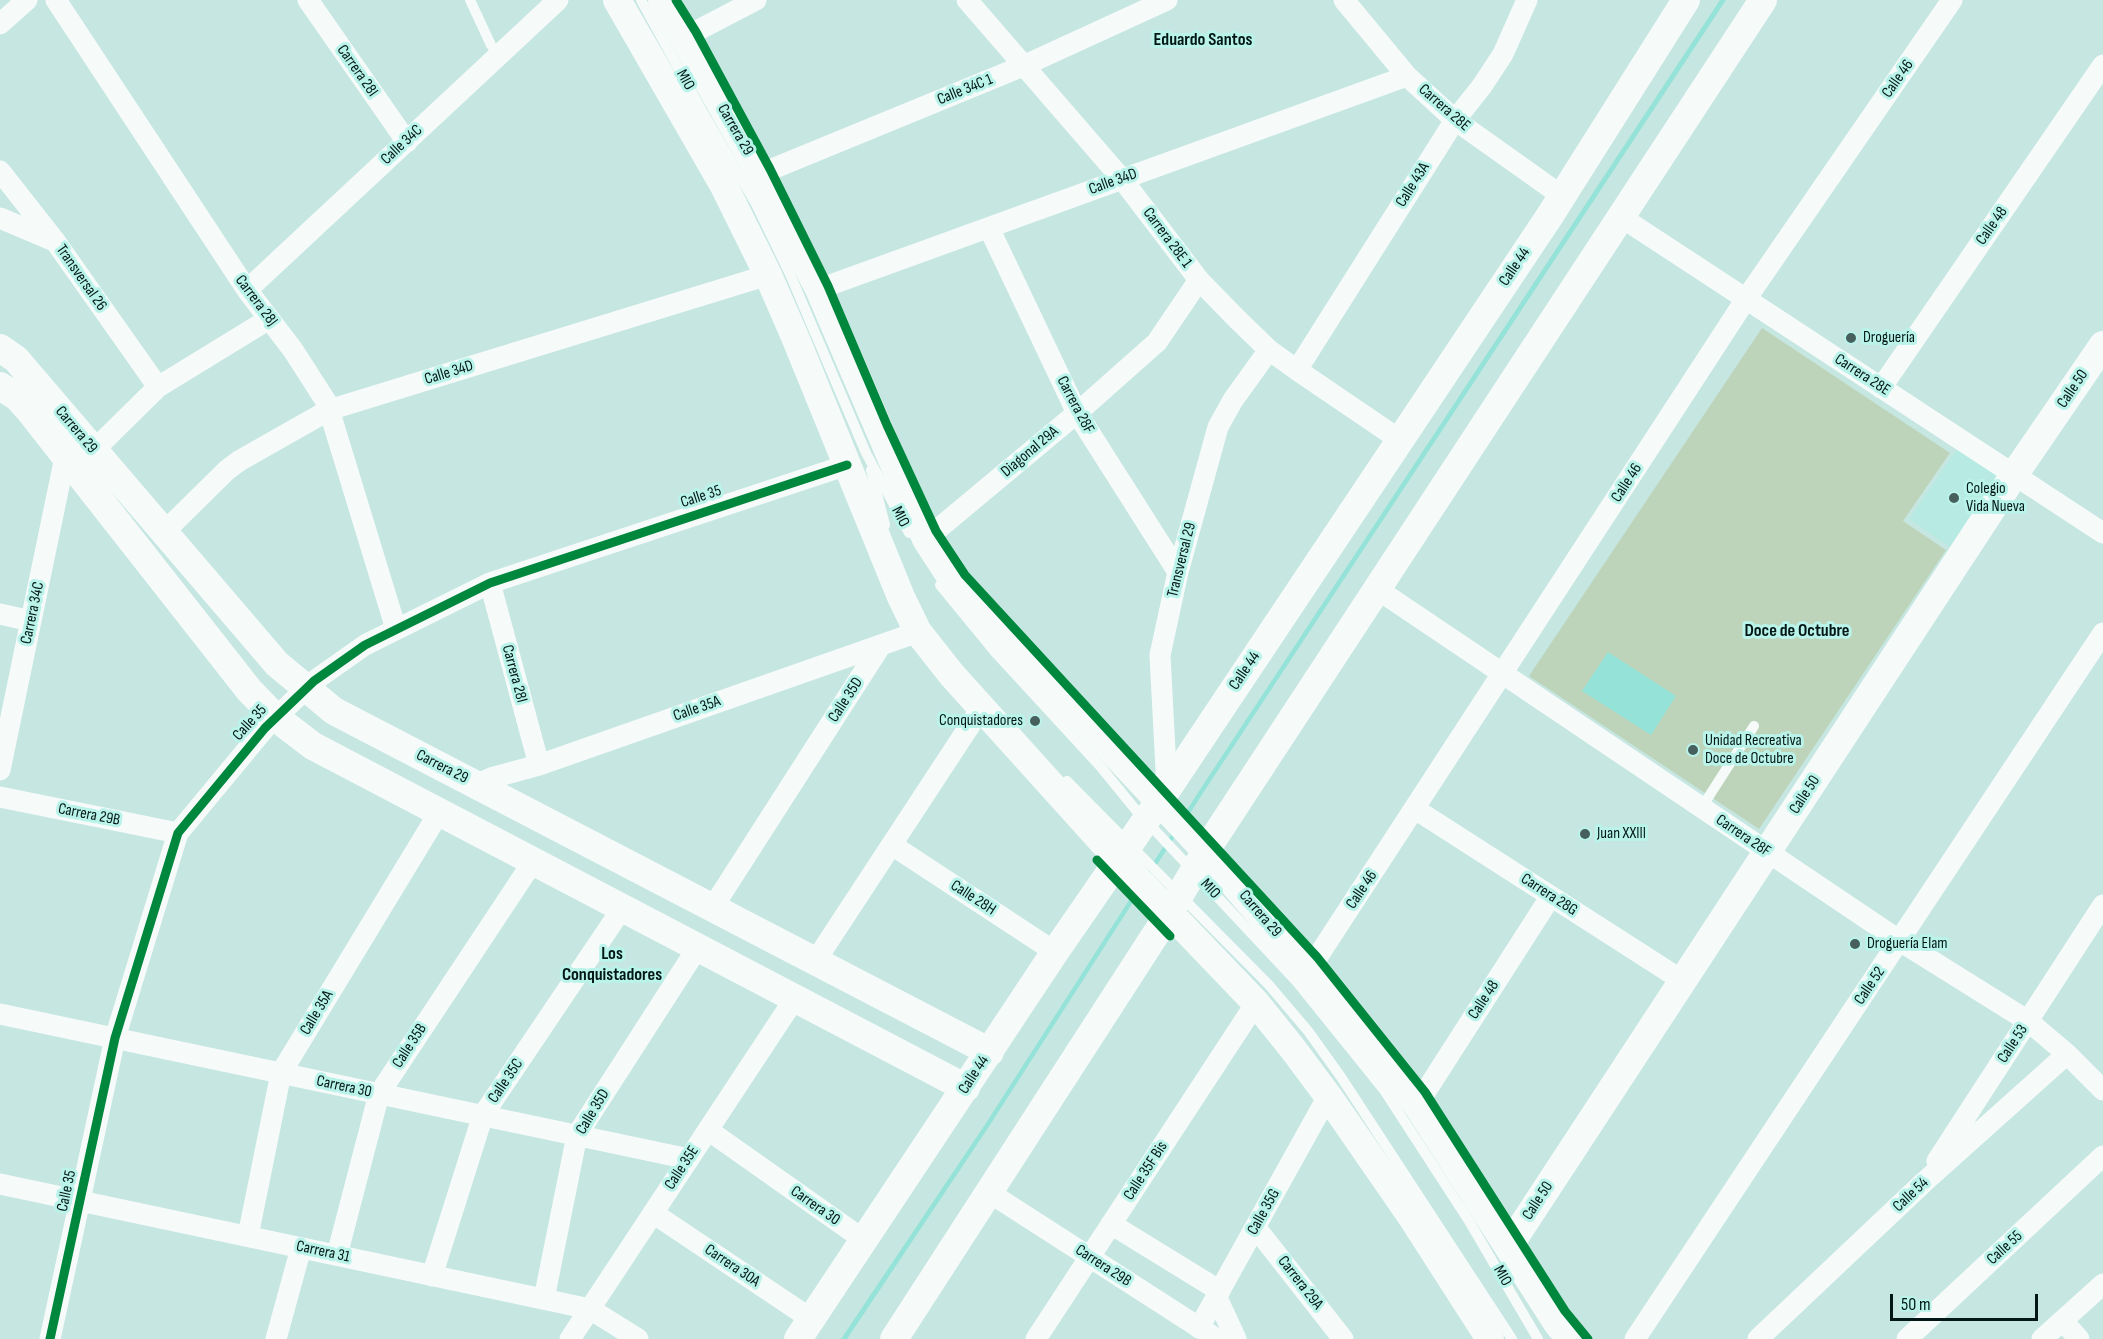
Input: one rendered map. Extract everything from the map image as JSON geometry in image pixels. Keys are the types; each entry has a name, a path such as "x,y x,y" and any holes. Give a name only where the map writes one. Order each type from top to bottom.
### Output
{"main road":[{"name":"Carrera 29","path":"617,0 724,186 768,275 795,337 857,459 901,597 952,675 1125,853 1184,879 1309,970 1417,1105 1557,1323 1570,1339"},
{"name":"Carrera 29","path":"662,0 760,174 819,290 921,542 954,582 1158,808 1184,879 1256,1004 1328,1096 1411,1216 1490,1339"},
{"name":"Calle 44","path":"805,1329 1055,951 1158,808 1562,196 1686,0"},
{"path":"894,1339 990,1193 1184,879 1763,0"},
{"name":"Calle 50","path":"1509,1246 2014,475 2103,345"},
{"name":"Carrera 29","path":"0,348 16,359 277,664 334,711 990,1052"},
{"name":"Carrera 29","path":"0,387 17,397 28,410 249,690 275,717 314,746 966,1088"},
{"path":"249,690 256,695 264,696 272,693 281,680 281,672 277,664"},
{"path":"314,746 306,732 311,717 318,712 334,711"},
{"path":"926,1067 942,1061 947,1055 951,1039 949,1031"}],"street":[{"path":"0,24 27,0"},
{"name":"Carrera 28J","path":"56,0 247,291 293,350 327,403 396,629"},
{"name":"Carrera 28I","path":"308,0 406,141"},
{"name":"Calle 34C","path":"247,291 558,0"},
{"path":"683,38 756,0"},
{"name":"Carrera 28E 1","path":"967,0 1122,179 1199,280 1269,350 1400,440"},
{"name":"Calle 34C 1","path":"760,174 1023,66 1167,0"},
{"name":"Carrera 28E","path":"1344,0 1407,76 1455,120 1562,196"},
{"name":"Calle 43A","path":"1297,370 1455,120 1482,86 1503,54 1527,0"},
{"name":"Calle 46","path":"1309,970 1746,299 1952,0"},
{"name":"Calle 48","path":"1881,388 2103,65"},
{"name":"Calle 34D","path":"819,290 1407,76"},
{"name":"Transversal 26","path":"0,171 55,241 158,387"},
{"name":"Carrera 28E","path":"1621,217 2103,533"},
{"path":"0,218 55,241"},
{"name":"Carrera 28F","path":"989,228 1077,413 1178,572"},
{"name":"Calle 34D","path":"163,533 239,461 329,410 768,275"},
{"name":"Diagonal 29A","path":"921,542 1077,413 1157,342 1199,280"},
{"path":"93,451 158,387 269,319"},
{"name":"Transversal 29","path":"1158,808 1160,655 1178,572 1218,427 1233,400 1269,350"},
{"name":"Carrera 34C","path":"0,770 65,457"},
{"name":"Calle 35","path":"50,1339 115,1038 178,832 275,717 305,688 341,661 396,629 490,583 857,459"},
{"name":"Carrera 28I","path":"490,583 539,765"},
{"name":"Carrera 28F","path":"1377,589 1900,941 2028,1021 2067,1054 2103,1090"},
{"path":"0,614 31,621"},
{"name":"Calle 35A","path":"476,784 539,765 881,645 926,633"},
{"name":"Calle 52","path":"1635,1339 2103,633"},
{"name":"Calle 35D","path":"713,907 881,645"},
{"path":"816,960 981,707"},
{"name":"Carrera 29B","path":"0,797 178,832"},
{"name":"Carrera 28G","path":"1415,809 1683,981"},
{"name":"Calle 35A","path":"248,1236 281,1073 440,811"},
{"name":"Calle 28H","path":"892,845 1055,951"},
{"name":"Calle 35B","path":"337,1255 379,1094 534,860"},
{"name":"Calle 48","path":"1417,1105 1551,896"},
{"name":"Calle 53","path":"1923,1183 2103,905"},
{"name":"Calle 35C","path":"432,1275 483,1115 623,907"},
{"name":"Calle 35D","path":"544,1299 577,1135 698,947"},
{"name":"Calle 35E","path":"570,1339 795,998"},
{"name":"Calle 35F Bis","path":"1036,1339 1256,1004"},
{"name":"Carrera 30","path":"0,1014 689,1159"},
{"name":"Calle 54","path":"1758,1339 1923,1183 2067,1054"},
{"name":"Calle 35G","path":"1199,1328 1328,1096"},
{"name":"Carrera 30","path":"708,1130 864,1240"},
{"name":"Calle 55","path":"1907,1339 2103,1156"},
{"name":"Carrera 31","path":"0,1184 590,1309 638,1339"},
{"name":"Carrera 29B","path":"990,1193 1217,1339"},
{"name":"Carrera 30A","path":"653,1213 805,1329"},
{"path":"1111,1224 1219,1294 1236,1339"},
{"name":"Carrera 29A","path":"1256,1228 1343,1339"},
{"path":"276,1339 301,1248"},
{"path":"2042,1339 2103,1284"},
{"path":"2063,1321 2079,1339"}],"lane":[{"path":"470,0 491,45 499,55"},
{"name":"MIO","path":"641,0 756,204 790,274 857,459 907,583"},
{"name":"MIO","path":"857,459 921,542"},
{"path":"932,573 943,591 995,652 1100,766 1158,808"},
{"path":"926,633 947,650"},
{"path":"1702,807 1754,726"},
{"path":"1062,776 1125,853"},
{"name":"MIO","path":"1184,879 1308,1031 1341,1077 1512,1339"},
{"name":"MIO","path":"1184,879 1297,982 1384,1090 1469,1221 1538,1339"}],"shaded area":[{"path":"1762,328 1950,453 1903,521 1946,550 1759,829 1529,676"},
{"name":"Colegio Vida Nueva","path":"1957,449 1998,476 1950,547 1909,519"}],"water":[{"path":"1720,0 1726,0 1205,790 990,1125 847,1339 841,1339 986,1123 1201,788"},
{"path":"1608,652 1676,696 1651,735 1582,691"}],"cycle path":[{"path":"676,0 696,32 770,169 828,286 887,425 936,531 965,575 1317,957 1425,1092 1565,1311 1588,1339"},
{"path":"50,1339 115,1038 178,833 265,728 314,681 365,645 490,583 847,465"},
{"path":"1097,860 1170,936"}],"place":[{"name":"Droguería","path":"1851,338"},
{"name":"Colegio Vida Nueva","path":"1954,498"},
{"name":"Conquistadores","path":"1035,721"},
{"name":"Unidad Recreativa Doce de Octubre","path":"1693,750"},
{"name":"Juan XXIII","path":"1585,834"},
{"name":"Droguería Elam","path":"1855,944"}],"district":[{"name":"Eduardo Santos","path":"1203,40"},
{"name":"Doce de Octubre","path":"1797,631"},
{"name":"Los Conquistadores","path":"612,964"}]}
